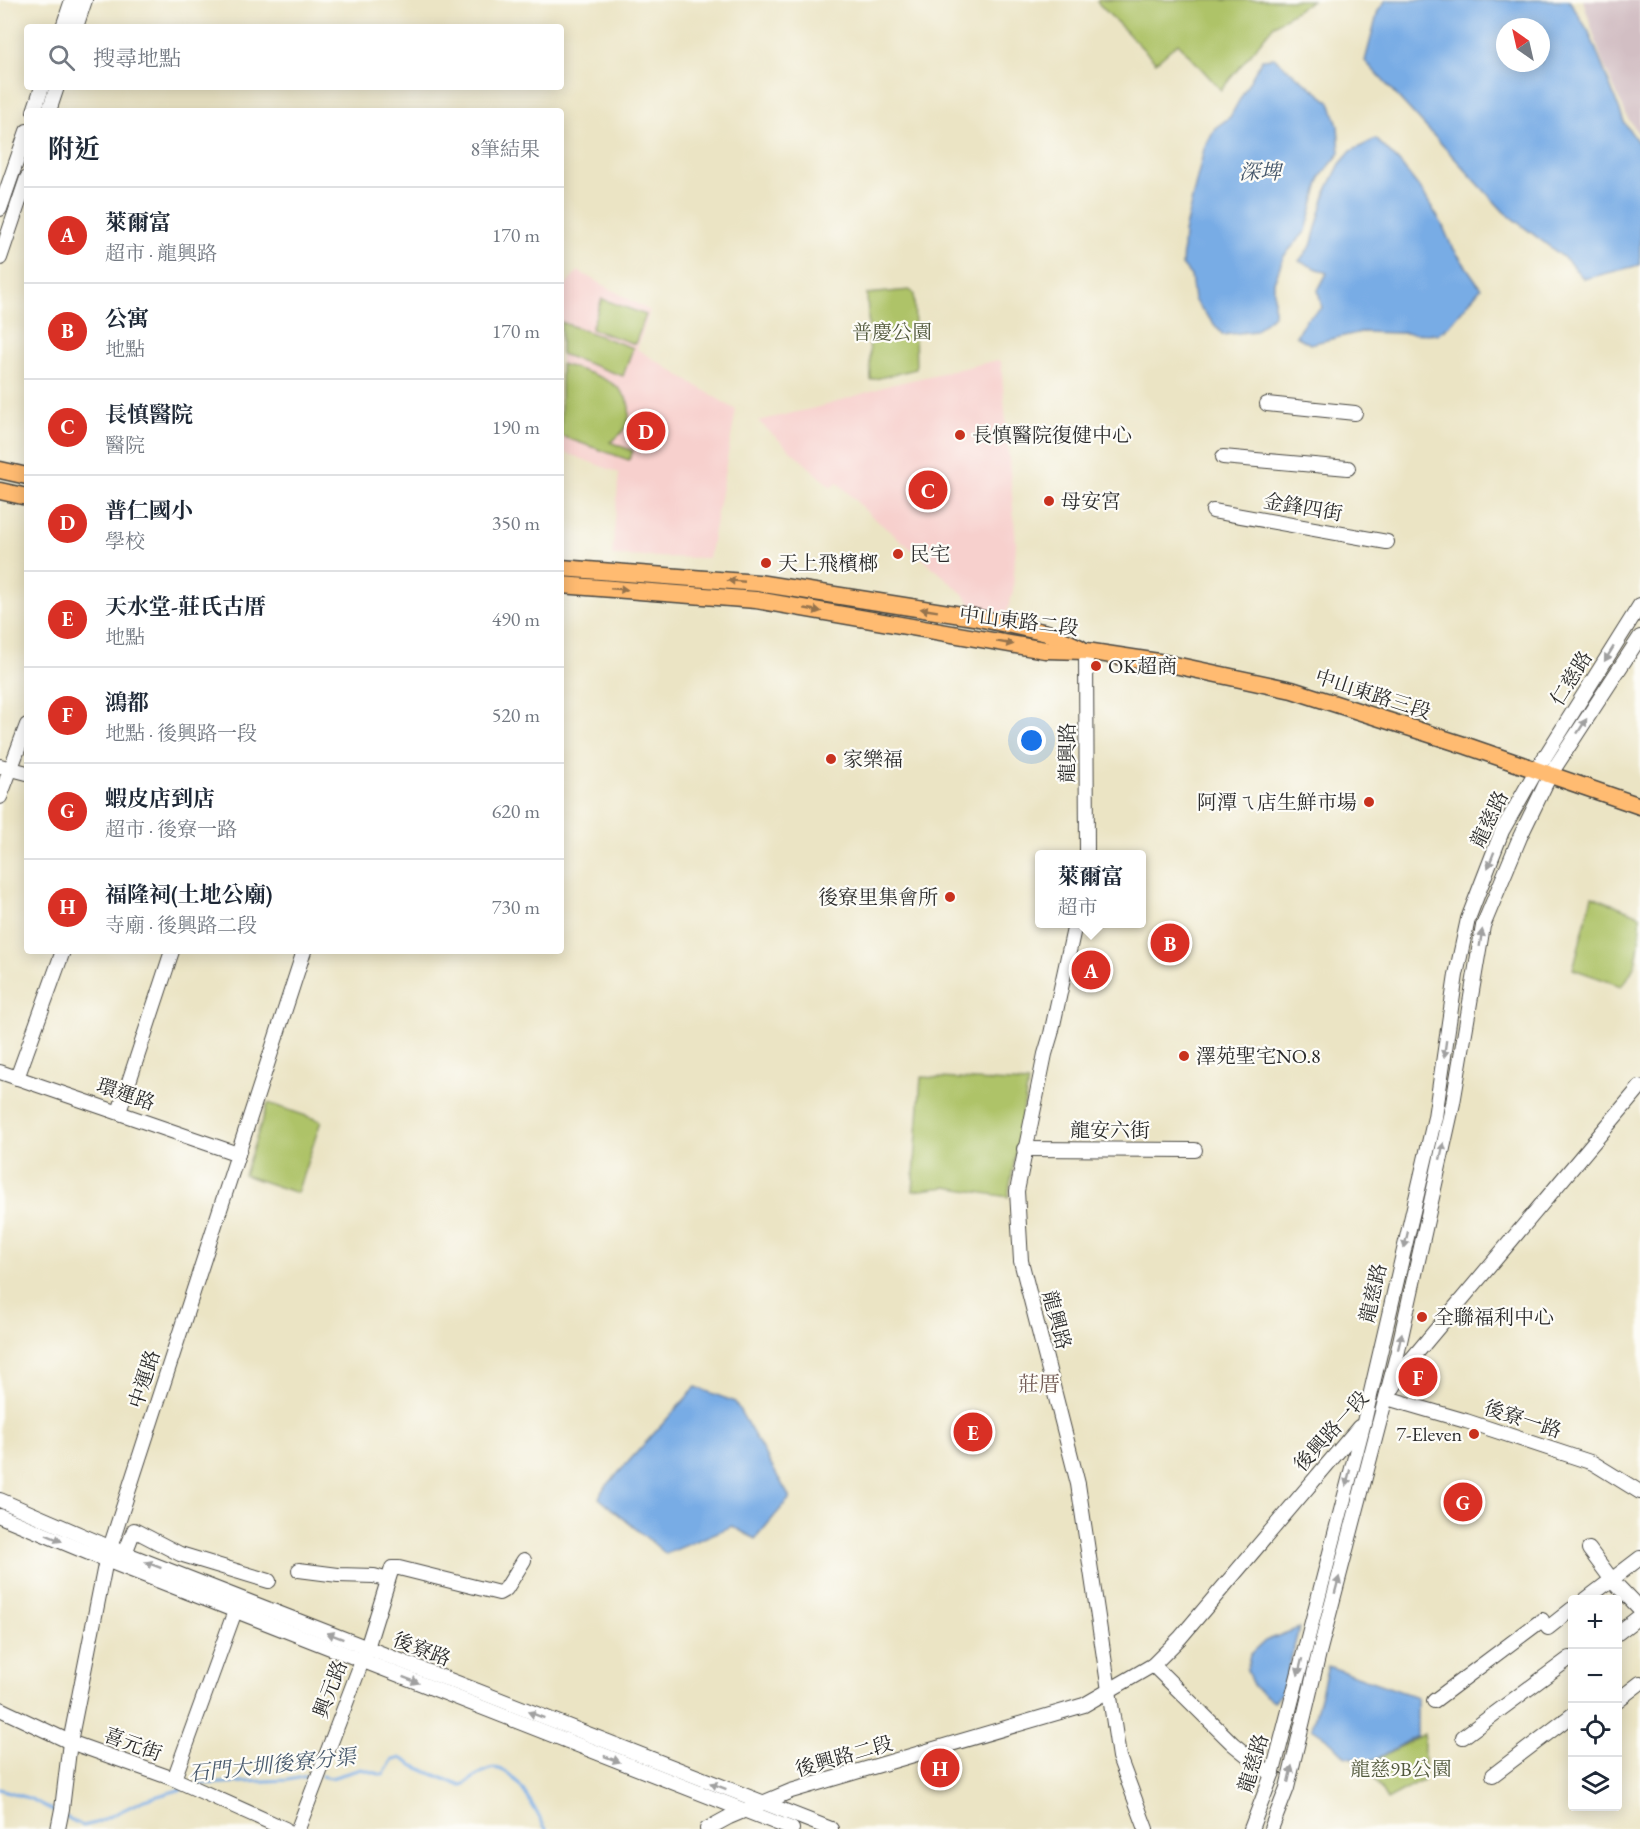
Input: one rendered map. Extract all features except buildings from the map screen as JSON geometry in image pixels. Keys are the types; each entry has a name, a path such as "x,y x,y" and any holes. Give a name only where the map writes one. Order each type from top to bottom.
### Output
{"main road":[{"path":"0,470 24,475"},
{"path":"0,491 24,496"},
{"name":"中山東路二段","path":"564,568 759,583 974,617 1047,633 1086,651"},
{"name":"中山東路二段","path":"564,585 756,600 1045,650 1086,651"},
{"name":"中山東路三段","path":"1086,651 1199,668 1292,690 1467,746 1640,806"}],"street":[{"path":"64,24 72,0"},
{"path":"77,24 85,0"},
{"path":"35,108 41,90"},
{"path":"50,108 56,90"},
{"path":"0,209 24,140"},
{"path":"0,258 24,186"},
{"path":"1267,404 1355,413"},
{"path":"1223,457 1348,468"},
{"name":"金鋒四街","path":"1213,511 1387,542"},
{"name":"仁慈路","path":"1543,773 1640,605"},
{"path":"1626,628 1640,636"},
{"name":"仁慈路","path":"1543,773 1640,636"},
{"name":"龍興路","path":"1086,651 1087,850"},
{"path":"0,797 5,767 24,731"},
{"path":"5,767 24,772"},
{"name":"龍慈路","path":"1251,1829 1273,1772 1364,1422 1435,1117 1456,975 1468,919 1502,831 1543,773"},
{"name":"龍慈路","path":"1271,1829 1287,1788 1322,1641 1387,1398 1453,1103 1483,926 1520,837 1543,773"},
{"name":"龍興路","path":"1074,928 1024,1149 1017,1191 1022,1261 1078,1484 1119,1757 1146,1829"},
{"path":"17,1078 62,954"},
{"path":"119,1112 171,954"},
{"name":"中運路","path":"58,1829 70,1742 107,1554 303,954"},
{"path":"1456,975 1475,980"},
{"name":"環運路","path":"0,1072 238,1154"},
{"name":"後興路一段","path":"997,1732 1084,1705 1153,1665 1180,1638 1387,1398 1410,1361 1640,1087"},
{"name":"龍安六街","path":"1024,1149 1195,1150"},
{"name":"後寮一路","path":"1387,1398 1466,1421 1593,1463 1640,1492"},
{"name":"後寮路","path":"0,1500 107,1554"},
{"name":"後寮路","path":"0,1515 123,1560 364,1655 792,1829"},
{"path":"123,1560 135,1530 180,1554 269,1581"},
{"path":"1588,1549 1612,1580 1640,1610"},
{"path":"1591,1595 1640,1558"},
{"name":"後寮路","path":"123,1560 235,1611 364,1655 831,1829"},
{"name":"興元路","path":"298,1829 364,1655 392,1568 500,1593 506,1589 524,1560"},
{"path":"299,1570 338,1575 374,1576 388,1580"},
{"path":"174,1779 235,1611"},
{"path":"1434,1701 1545,1624 1568,1611"},
{"path":"1622,1629 1640,1616"},
{"path":"1463,1737 1568,1659"},
{"path":"1153,1665 1233,1744 1264,1769 1273,1772"},
{"path":"1622,1696 1640,1683"},
{"name":"喜元街","path":"0,1709 70,1742 174,1779 285,1829"},
{"path":"1493,1775 1568,1718"},
{"name":"後興路二段","path":"706,1829 791,1791 997,1732"}],"shaded area":[{"path":"1583,0 1640,0 1640,136 1628,119 1602,61"},
{"path":"578,271 650,311 637,349 736,410 709,558 612,556 619,473 564,452 564,287"},
{"path":"998,360 1001,362 1016,543 1013,591 1006,616 969,609 970,603 965,596 942,575 869,514 837,482 831,487 758,421 823,406 890,385"}],"green space":[{"path":"1099,0 1312,0 1274,25 1221,90 1178,43 1156,62 1097,2"},
{"name":"普慶公園","path":"910,290 914,294 916,369 871,380 867,294"},
{"path":"602,299 646,315 635,344 591,329"},
{"path":"564,323 633,348 623,376 564,355"},
{"path":"564,365 606,380 624,395 629,405 627,425 610,442 633,451 629,460 564,437"},
{"path":"1592,896 1640,915 1638,953 1632,971 1621,986 1573,969"},
{"path":"921,1077 1028,1083 1008,1197 946,1187 913,1191"},
{"path":"268,1103 321,1121 297,1193 244,1175"},
{"name":"龍慈9B公園","path":"1424,1734 1424,1780 1387,1800 1366,1765"}],"water":[{"path":"1386,0 1569,0 1589,32 1625,124 1640,145 1640,265 1584,279 1567,260 1504,212 1365,61 1378,11"},
{"name":"深埤","path":"1274,58 1330,102 1338,126 1340,153 1321,176 1306,231 1284,256 1274,282 1274,315 1255,331 1223,335 1194,300 1191,276 1182,265 1184,232 1204,149 1215,128 1230,117 1262,59"},
{"name":"深埤","path":"1376,139 1400,163 1422,191 1442,224 1451,245 1481,288 1449,326 1438,334 1361,332 1310,344 1296,336 1306,319 1322,308 1318,290 1327,273 1299,261 1311,246 1326,192 1340,164 1351,151"},
{"path":"696,1387 735,1402 790,1498 755,1539 732,1526 666,1554 599,1498 602,1491"},
{"path":"1299,1628 1282,1693 1273,1701 1253,1686 1247,1670 1250,1655 1265,1641"},
{"path":"1328,1666 1417,1697 1417,1736 1380,1757 1370,1760 1346,1757 1327,1738 1312,1728"}],"waterway":[{"name":"石門大圳後寮分渠","path":"322,1776 331,1778 361,1769 383,1775 393,1759 401,1758 461,1786 487,1770 499,1769 516,1781 546,1829"},
{"name":"石門大圳後寮分渠","path":"197,1784 288,1780 313,1775"},
{"name":"石門大圳後寮分渠","path":"0,1789 31,1799 58,1813"},
{"name":"石門大圳後寮分渠","path":"64,1816 83,1826 96,1823 144,1800 182,1789"}],"place":[{"name":"普仁國小","path":"646,431"},
{"name":"長慎醫院復健中心","path":"960,435"},
{"name":"長慎醫院","path":"928,490"},
{"name":"母安宮","path":"1049,501"},
{"name":"民宅","path":"898,554"},
{"name":"天上飛檳榔","path":"766,563"},
{"name":"OK超商","path":"1096,666"},
{"name":"家樂福","path":"831,759"},
{"name":"阿潭ㄟ店生鮮市場","path":"1369,802"},
{"name":"後寮里集會所","path":"950,897"},
{"name":"公寓","path":"1170,943"},
{"name":"萊爾富","path":"1091,970"},
{"name":"澤苑聖宅NO.8","path":"1184,1056"},
{"name":"全聯福利中心","path":"1422,1317"},
{"name":"鴻都","path":"1418,1377"},
{"name":"天水堂-莊氏古厝","path":"973,1432"},
{"name":"7-Eleven","path":"1474,1434"},
{"name":"蝦皮店到店","path":"1463,1502"},
{"name":"福隆祠(土地公廟)","path":"940,1768"}],"district":[{"name":"莊厝","path":"1039,1384"}]}
